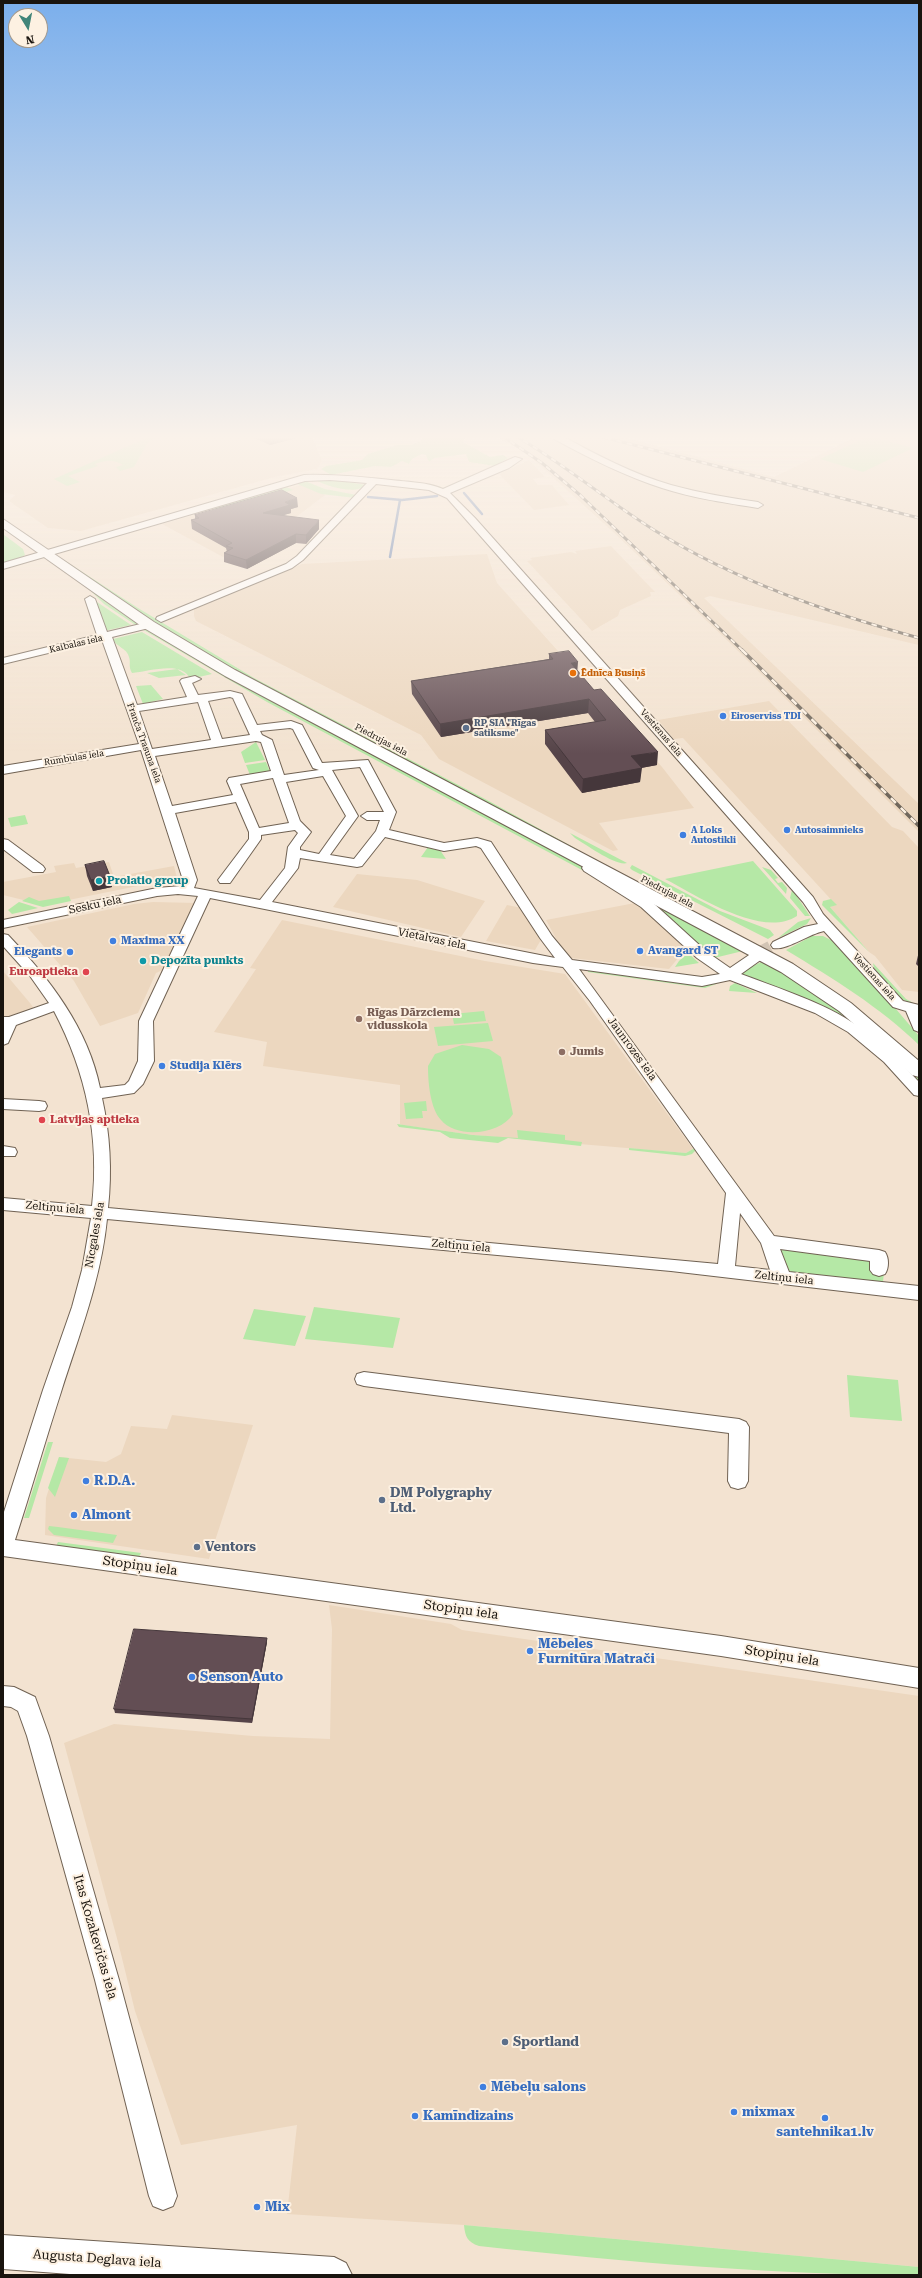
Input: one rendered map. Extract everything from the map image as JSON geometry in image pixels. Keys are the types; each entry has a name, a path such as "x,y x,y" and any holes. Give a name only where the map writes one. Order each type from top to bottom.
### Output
{"main road":[{"name":"Piedrujas iela","path":"35,541 52,551 230,673 537,835 770,949"},
{"name":"Piedrujas iela","path":"40,541 52,551"},
{"name":"Piedrujas iela","path":"155,622 228,659 770,949"},
{"path":"770,949 824,980 858,1004 919,1055"},
{"path":"770,949 787,968 845,1007 919,1071"},
{"name":"Augusta Deglava iela","path":"3,2252 204,2271 334,2275"}],"street":[{"name":"Vestienas iela","path":"3,566 85,541"},
{"name":"Kaibalas iela","path":"3,661 106,637 155,622 289,566 300,558 316,541"},
{"name":"Vestienas iela","path":"491,541 808,900 827,926 898,1004 916,1009 919,1027"},
{"name":"Franča Trasuna iela","path":"90,599 102,634 109,640 131,709 168,810 190,880 187,890"},
{"path":"195,679 186,681 198,699 218,743"},
{"path":"131,709 235,694 255,733 266,740 296,826 305,832 294,847 291,868 263,905"},
{"name":"Rumbulas iela","path":"3,770 147,750 218,743 287,724 298,727 317,765 325,770 359,816"},
{"path":"225,880 255,839 255,832 233,781 325,770 364,763 390,812 382,832 357,863 294,853"},
{"path":"168,810 240,798"},
{"path":"322,858 359,816 389,817"},
{"path":"255,832 296,826"},
{"name":"Jaunrozes iela","path":"382,832 444,847 483,842 547,938 603,1008 734,1194 769,1241 782,1278"},
{"path":"537,835 559,852 598,873 646,904 702,955 726,971 836,1018 853,1029 889,1059 919,1091"},
{"path":"3,843 38,869"},
{"name":"Vietalvas iela","path":"187,890 509,954 568,963 710,982 726,971"},
{"name":"Sesku iela","path":"3,924 157,892 187,890"},
{"path":"95,1094 129,1089 135,1084 146,1062 146,1021 206,893"},
{"path":"770,949 809,930 827,926"},
{"name":"Nīcgales iela","path":"3,938 58,1005 80,1048 95,1094 104,1152 100,1212 81,1306 3,1547"},
{"path":"3,1040 7,1022 58,1005"},
{"path":"3,1104 39,1106"},
{"path":"726,1272 734,1194"},
{"name":"Zeltiņu iela","path":"3,1204 726,1272 919,1293"},
{"path":"769,1241 879,1256 879,1270"},
{"path":"364,1379 739,1427 738,1481"},
{"name":"Stopiņu iela","path":"3,1547 713,1645 919,1678"},
{"name":"Itas Kozakevičas iela","path":"3,1696 14,1697 27,1704 38,1736 107,1980 163,2196"}],"shaded area":[{"path":"194,541 253,541 223,557"},
{"path":"623,541 919,541 919,645 710,596 704,598 919,804 919,832 732,645"},
{"path":"611,546 655,592 650,592 651,596 620,610 618,616 592,631 527,561 532,560 530,558 571,552 577,554 575,551"},
{"path":"487,554 497,583 662,767 694,808 599,823 618,850 613,851 439,759 421,735 196,621 194,616 194,609 302,564"},
{"path":"769,701 892,827 903,831 919,848 919,992 902,990 875,956 869,952 830,907 836,905 683,738 674,739 658,720"},
{"path":"109,862 114,877 174,866 177,878 44,905 3,895 3,882 56,872 54,866 74,863 76,868"},
{"path":"357,874 417,880 485,901 461,937 333,907"},
{"path":"153,902 197,903 169,967 156,973 138,1013 100,1026 74,981 27,927 134,904"},
{"path":"635,903 649,913 684,947 684,951 669,969 571,958 565,955 546,920"},
{"path":"507,905 522,908 542,938 535,950 486,941"},
{"name":"Rīgas Dārzciema vidusskola","path":"282,920 485,961 565,974 693,1149 686,1153 473,1135 402,1125 400,1124 400,1085 263,1066 267,1042 214,1032 256,969 250,968"},
{"path":"3,971 30,1003 35,1010 3,1018"},
{"path":"172,1415 253,1425 209,1559 45,1535 46,1498 59,1457 106,1462 121,1454 131,1426 167,1429"},
{"path":"329,1605 451,1624 462,1630 919,1696 919,2267 464,2225 287,2214 297,2125 181,2145 135,2011 118,1942 64,1743 114,1724 253,1736 330,1739 332,1629"}],"green space":[{"path":"3,541 13,541 23,549 25,555 18,560 3,564"},
{"path":"61,560 64,560 138,608 254,678 485,799 584,853 258,684 152,622"},
{"path":"84,584 141,624 137,626 104,604"},
{"path":"97,602 131,625 104,631 95,603"},
{"path":"147,628 516,829 586,868 610,885 267,702 142,629"},
{"path":"142,632 212,674 190,679 186,673 172,668 132,673 128,654 114,642 113,639"},
{"path":"177,669 186,675 159,678 147,673"},
{"path":"151,685 163,699 143,704 136,686"},
{"path":"256,742 265,760 245,763 241,752"},
{"path":"266,762 270,772 250,775 246,765"},
{"path":"25,815 28,824 11,827 8,818"},
{"path":"570,833 627,863 616,862 593,850"},
{"path":"428,847 440,850 446,859 421,857"},
{"path":"753,861 797,911 797,916 783,922 766,922 748,919 711,904 665,879"},
{"path":"632,865 720,911 770,930 774,935 768,939 632,870 630,868"},
{"path":"762,867 771,870 778,878 775,879 778,883 782,882 787,888 786,894"},
{"path":"623,883 747,950 714,958"},
{"path":"792,890 810,916 805,916 790,898"},
{"path":"69,896 71,901 43,907 22,901 29,897 39,901"},
{"path":"831,899 837,905 830,907 869,952 822,905 823,901"},
{"path":"19,902 38,908 12,914 8,910"},
{"path":"811,918 807,924 778,938 798,922"},
{"path":"812,936 823,936 831,940 866,974 919,1036 919,1045 872,1006 838,982 786,950"},
{"path":"688,953 699,963 675,967 679,961"},
{"path":"765,960 787,972 891,1050 919,1079 919,1085 864,1034 741,975 741,972"},
{"path":"873,963 906,999 919,1006 901,999 874,968"},
{"path":"588,969 712,984 719,983 705,988 588,972"},
{"path":"735,983 757,993 729,991 730,986"},
{"path":"484,1011 486,1021 454,1024 452,1014"},
{"path":"488,1023 493,1041 438,1046 434,1027"},
{"path":"462,1045 489,1049 501,1057 513,1114 507,1121 489,1130 467,1132 457,1130 448,1126 441,1120 434,1109 429,1087 428,1066 435,1054"},
{"path":"426,1101 427,1111 422,1111 423,1118 406,1119 404,1103"},
{"path":"397,1124 473,1135 518,1138 517,1130 565,1135 565,1140 582,1142 581,1146 508,1138 498,1143 450,1138 440,1132 399,1127"},
{"path":"629,1148 686,1153 693,1149 696,1150 692,1154 685,1156 629,1150"},
{"path":"778,1247 867,1257 884,1272 883,1282 791,1272 787,1269"},
{"path":"314,1307 400,1318 393,1348 305,1339"},
{"path":"254,1309 306,1316 295,1346 243,1339"},
{"path":"847,1375 898,1380 902,1421 850,1417"},
{"path":"48,1442 53,1442 29,1518 24,1518"},
{"path":"59,1457 69,1458 55,1497 48,1488"},
{"path":"49,1526 117,1535 113,1543 54,1535 48,1529"},
{"path":"58,1542 141,1553 139,1557 56,1546"},
{"path":"464,2225 919,2267 919,2275 809,2273 754,2270 644,2262 479,2246 472,2243 467,2238"}],"building":[{"path":"229,541 282,541 246,560 224,553 233,548 226,546 232,543"},
{"name":"RP SIA \"Rīgas satiksme\"","path":"569,651 578,662 571,663 594,690 601,689 658,752 631,756 642,768 583,779 545,730 606,720 589,699 440,724 411,681 553,659 549,654"},
{"path":"104,861 110,876 91,880 85,865"},
{"name":"Senson Auto","path":"134,1629 267,1638 252,1719 114,1709"}],"waterway":[{"path":"390,557 393,541"}],"tunnel":[{"path":"757,956 778,945"}],"railway":[{"path":"628,541 743,651"},
{"path":"673,541 717,565 782,593 816,606 919,638"},
{"path":"742,650 919,826"}],"place":[{"name":"Ēdnīca Busiņš","path":"573,673"},
{"name":"Eiroserviss TDI","path":"723,716"},
{"name":"RP SIA \"Rīgas satiksme\"","path":"466,728"},
{"name":"Autosaimnieks","path":"787,830"},
{"name":"A Loks Autostikli","path":"683,835"},
{"name":"Prolatio group","path":"99,881"},
{"name":"Maxima XX","path":"113,941"},
{"name":"Avangard ST","path":"640,951"},
{"name":"Elegants","path":"70,952"},
{"name":"Depozīta punkts","path":"143,961"},
{"name":"Euroaptieka","path":"86,972"},
{"name":"Rīgas Dārzciema vidusskola","path":"359,1019"},
{"name":"Jumis","path":"562,1052"},
{"name":"Studija Klērs","path":"162,1066"},
{"name":"Latvijas aptieka","path":"42,1120"},
{"name":"R.D.A.","path":"86,1481"},
{"name":"DM Polygraphy Ltd.","path":"382,1500"},
{"name":"Almont","path":"74,1515"},
{"name":"Ventors","path":"197,1547"},
{"name":"Mēbeles Furnitūra Matrači","path":"530,1651"},
{"name":"Senson Auto","path":"192,1677"},
{"name":"Sportland","path":"505,2042"},
{"name":"Mēbeļu salons","path":"483,2087"},
{"name":"mixmax","path":"734,2112"},
{"name":"Kamīndizains","path":"415,2116"},
{"name":"santehnika1.lv","path":"825,2118"},
{"name":"Mix","path":"257,2207"}]}
